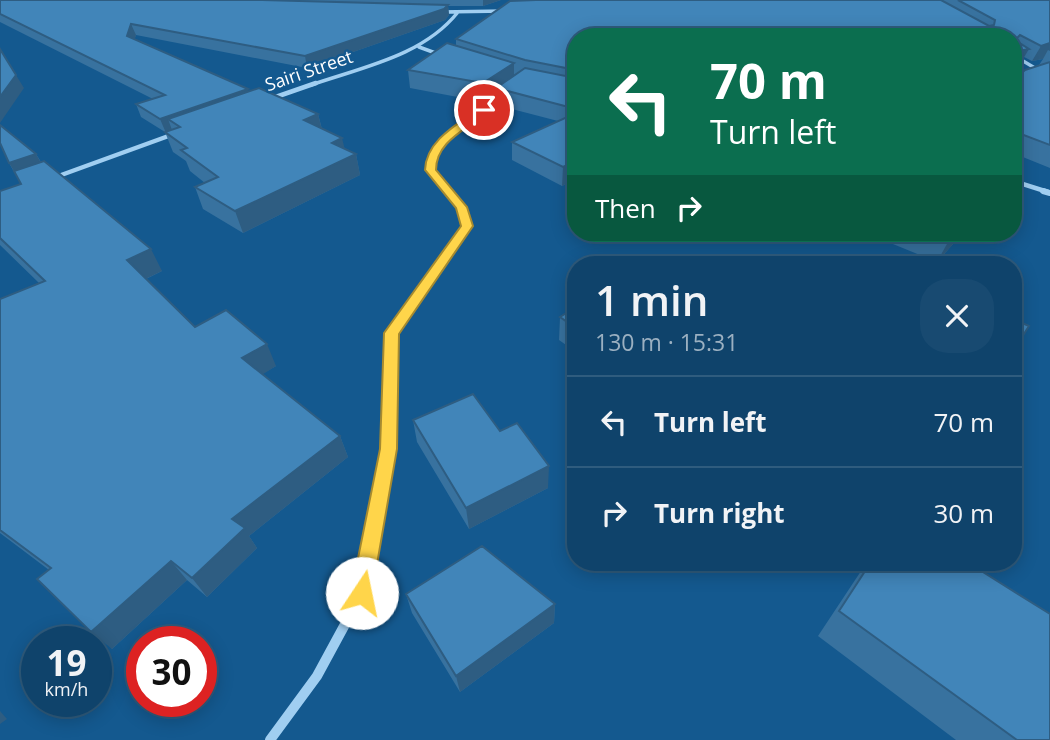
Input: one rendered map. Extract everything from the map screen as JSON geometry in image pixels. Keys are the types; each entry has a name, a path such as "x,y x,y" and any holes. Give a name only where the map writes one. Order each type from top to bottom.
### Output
{"street":[{"path":"431,12 506,11"},
{"name":"Sairi Street","path":"262,102 419,47 443,31 458,12"},
{"path":"419,47 450,58"},
{"path":"1022,61 1050,77"},
{"path":"1032,76 1041,73"},
{"path":"270,740 317,676 362,593 388,449 391,333 467,226 461,207 430,170 431,156 443,140 514,87"},
{"path":"49,179 186,129"},
{"path":"1022,184 1050,193"}],"building":[{"path":"0,0 262,0 448,5 444,9 305,56 131,24 127,36 248,89 160,119 136,104 165,95 0,14"},
{"path":"941,0 989,26 994,25 995,20 958,0 1050,0 1050,43 1041,46 1022,36 1022,28 567,28 567,68 525,60 456,39 510,1"},
{"path":"447,43 514,63 483,83 408,70"},
{"path":"0,49 16,75 0,97"},
{"path":"1050,62 1050,145 1022,134 1022,73"},
{"path":"525,68 567,76 567,107 496,88"},
{"path":"259,88 318,114 304,120 342,138 332,143 356,154 235,211 195,187 218,177 181,150 187,148 165,132 180,127 168,119"},
{"path":"567,117 567,165 563,167 512,142"},
{"path":"0,125 36,154 9,163 0,143"},
{"path":"44,161 151,249 127,260 195,327 226,310 267,344 242,358 340,436 232,519 245,528 192,578 171,561 98,626 85,626 37,579 51,568 0,530 0,299 45,281 0,238 0,191 21,184 14,171"},
{"path":"567,313 567,322 560,317"},
{"path":"1022,323 1029,326 1022,337"},
{"path":"473,394 500,431 517,423 549,466 466,508 413,420"},
{"path":"482,546 555,604 456,676 406,594"},
{"path":"865,571 981,571 1050,614 1050,740 1017,740 839,611"}],"route":[{"path":"362,593 388,449 391,333 453,250 467,226 461,207 430,170 431,156 443,140 484,110"}]}
